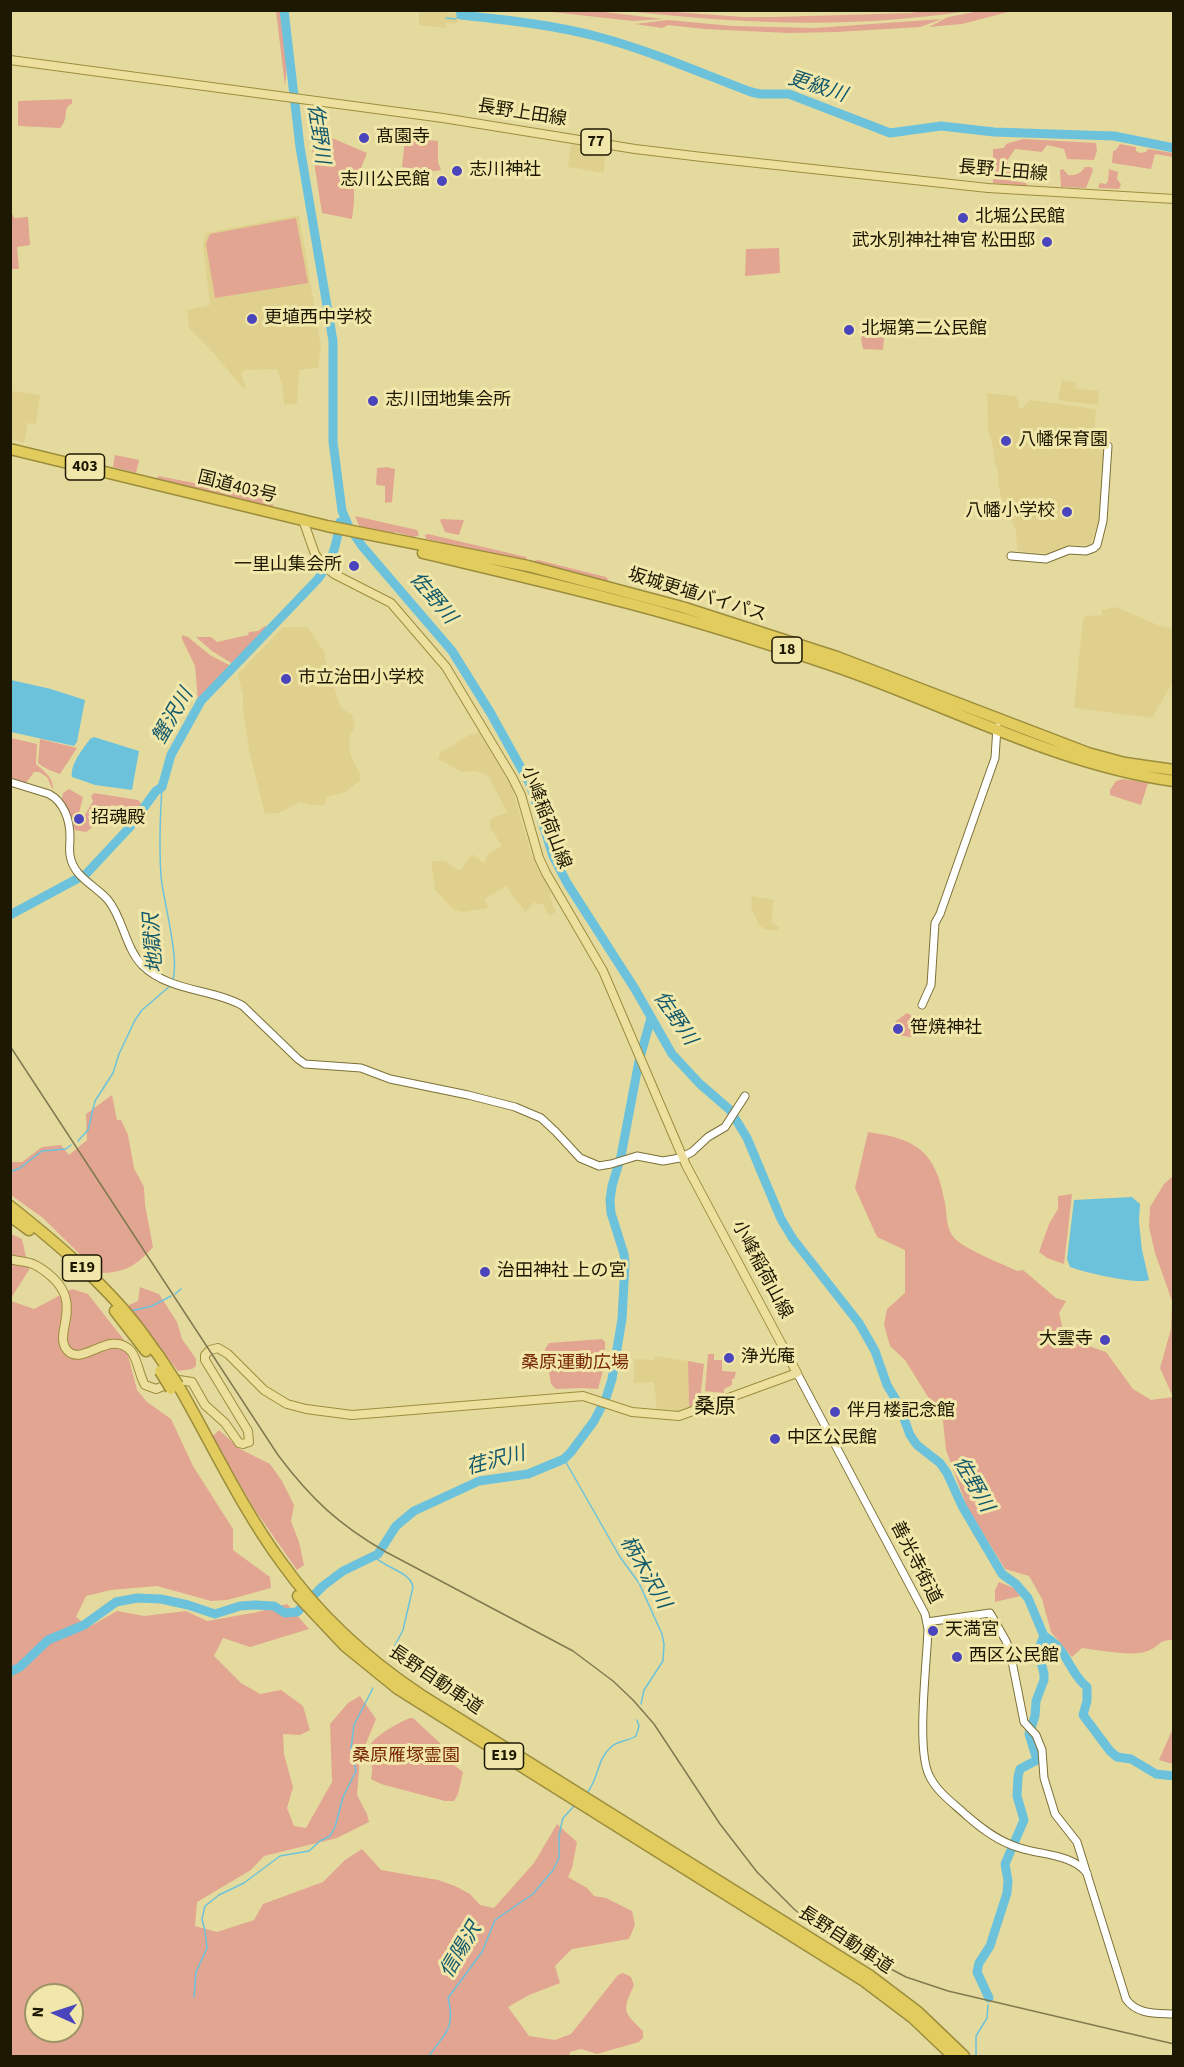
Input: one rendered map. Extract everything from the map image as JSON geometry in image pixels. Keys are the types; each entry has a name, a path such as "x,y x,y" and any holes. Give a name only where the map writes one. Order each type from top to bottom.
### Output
{"highway":[{"name":"国道403号","path":"10,449 304,523"},
{"name":"坂城更埴バイパス","path":"304,523 610,598 754,639 997,724 1088,753 1125,763 1173,770"},
{"name":"坂城更埴バイパス","path":"997,724 1047,749 1084,762 1173,781"},
{"name":"長野自動車道","path":"10,1206 115,1305 135,1328 175,1387 250,1529 319,1615 361,1660 416,1701 869,1975 918,2012 964,2056"},
{"name":"長野自動車道","path":"10,1216 42,1236"},
{"name":"長野自動車道","path":"705,1877 872,1987 913,2018 953,2056"}],"main road":[{"name":"長野上田線","path":"10,60 443,118 635,148 842,174 1031,191 1099,193 1173,199"},
{"name":"小峰稲荷山線","path":"304,523 315,554 326,568 391,603 446,667 512,777 521,795 543,866 603,971 683,1157 797,1373"},
{"path":"10,1259 38,1267 62,1288 68,1308 64,1344 66,1350 82,1355 103,1345 125,1346 134,1356 140,1377 145,1385 156,1389 179,1380 192,1382 205,1405 225,1423 239,1443 243,1444 249,1442 248,1431 205,1360 210,1350 218,1348 228,1354 272,1396 287,1404 306,1410 362,1415 577,1397 598,1400 632,1412 679,1416 797,1373"}],"street":[{"path":"1011,556 1046,559 1070,550 1086,551 1097,545 1103,521 1108,446"},
{"path":"922,1005 932,985 935,923 995,758 997,724"},
{"path":"10,782 48,794 63,807 69,825 70,856 81,876 108,901 140,962 146,969 190,990 235,1001 305,1064 361,1068 384,1078 515,1107 531,1113 548,1124 575,1154 599,1166 637,1156 670,1161 683,1157 708,1137 721,1131 745,1096"},
{"name":"善光寺街道","path":"797,1373 918,1600 927,1622 990,1613 1010,1652 1016,1689 1026,1727 1034,1733 1042,1750 1044,1778 1055,1814 1077,1842 1123,1990 1131,2007 1144,2011 1173,2014"},
{"path":"927,1622 923,1737 928,1774 952,1803 979,1827 1008,1844 1065,1859 1082,1866 1087,1873"}],"shaded area":[{"path":"419,11 449,11 449,14 454,13 459,21 455,24 446,23 445,28 419,25"},
{"path":"571,142 605,147 604,173 568,167"},
{"name":"更埴西中学校","path":"299,215 321,347 318,368 299,370 297,403 284,405 282,385 277,369 244,370 241,375 246,387 244,389 189,328 187,310 210,305 203,244 206,233"},
{"path":"1062,380 1076,382 1075,388 1099,391 1098,405 1058,400"},
{"path":"11,391 40,395 36,424 28,423 24,443 11,439"},
{"path":"987,393 1015,396 1019,401 1019,408 1030,400 1096,409 1093,446 1105,452 1099,521 1091,543 1067,546 1048,554 1017,549 1016,531 1000,495 997,466 988,430"},
{"path":"1116,607 1158,625 1173,628 1173,682 1152,718 1074,708 1083,618 1102,615 1102,610"},
{"path":"283,627 307,627 326,654 324,656 341,708 352,715 355,727 350,734 349,745 351,756 361,776 360,780 346,792 326,797 325,805 300,802 279,813 265,814 249,750 238,674"},
{"path":"479,732 512,788 531,853 551,894 549,895 556,911 550,916 542,903 538,905 535,902 525,912 506,886 485,899 488,908 464,912 454,910 435,890 431,861 445,861 460,871 472,854 484,863 489,853 502,846 490,828 490,819 507,812 488,776 476,771 462,772 438,759 440,753 472,733 473,735"},
{"path":"752,896 774,900 771,923 779,927 779,931 764,929 759,925 751,907"},
{"path":"655,1356 688,1361 689,1407 677,1412 657,1411 654,1382 634,1383 634,1359 654,1360"}],"green space":[{"path":"929,10 968,11 924,17 797,23 713,19 626,11 775,17 911,13"},
{"path":"985,10 1012,11 962,24 929,27 948,17"},
{"path":"276,11 288,11 289,44 285,86"},
{"path":"543,11 596,11 663,19 633,21"},
{"path":"942,19 920,27 789,33 668,25 662,28 635,24 668,20 732,26 815,28"},
{"path":"72,99 72,104 67,108 60,128 18,126 18,101"},
{"path":"309,130 367,153 359,173 354,175 352,219 322,213"},
{"path":"405,139 438,141 438,162 441,170 402,167"},
{"path":"1023,139 1096,143 1097,151 1094,160 1067,159 1064,149 1047,145 1042,152 1015,149 1007,161 1013,181 1026,183 1028,186 993,183 993,149 1004,148 1006,144"},
{"path":"1120,144 1136,147 1136,151 1140,153 1148,149 1173,153 1173,157 1155,154 1151,169 1112,163 1113,151"},
{"path":"1085,167 1091,167 1093,170 1086,188 1061,187 1060,170 1063,169 1068,175 1073,175"},
{"path":"1109,169 1118,172 1117,179 1121,184 1119,189 1098,188 1100,183 1106,184 1108,181"},
{"path":"13,215 14,218 28,217 30,245 17,247 19,269 11,269 10,216"},
{"path":"296,218 308,283 215,298 206,244 210,234"},
{"path":"779,248 780,273 745,276 746,249"},
{"path":"863,334 884,338 883,350 863,349 861,339"},
{"path":"115,455 139,460 136,473 113,467"},
{"path":"377,468 395,469 392,502 385,503 385,486 376,483"},
{"path":"158,476 272,498 274,500 272,509 157,481"},
{"path":"355,516 417,530 419,535 414,537 395,532 393,537 361,530"},
{"path":"440,520 464,520 459,535 445,532"},
{"path":"425,535 526,557 529,563 446,547 440,542 426,539"},
{"path":"538,560 606,577 609,581 607,583 534,565 534,561"},
{"path":"265,626 268,627 233,664 212,651 196,637 211,637 217,642 248,635 249,632 258,631"},
{"path":"182,635 188,637 210,655 231,666 198,702 195,666"},
{"path":"11,738 37,744 36,764 50,778 53,790 47,777 39,772 34,772 26,783 11,778"},
{"path":"40,739 77,748 60,774 38,763"},
{"path":"1123,779 1148,783 1141,805 1110,795 1110,790 1116,781"},
{"path":"69,789 83,797 79,813 85,815 93,801 91,796 94,793 138,800 141,803 140,806 129,811 111,805 105,818 86,832 75,830 62,799 63,793"},
{"path":"907,1013 915,1022 914,1036 892,1034 896,1021"},
{"path":"112,1095 117,1120 121,1120 128,1135 134,1168 144,1187 153,1247 141,1259 123,1270 99,1273 43,1218 11,1195 11,1162 22,1162 42,1147 61,1145 69,1155 87,1140 86,1114"},
{"path":"868,1132 912,1144 930,1160 941,1186 949,1228 956,1240 992,1260 1017,1271 1023,1270 1056,1298 1066,1301 1059,1313 1063,1330 1089,1346 1106,1352 1133,1389 1151,1400 1173,1397 1173,1640 1164,1641 1142,1653 1082,1648 1072,1657 1051,1632 1042,1599 1029,1576 1005,1569 967,1507 946,1450 943,1421 905,1360 890,1346 884,1325 887,1309 905,1293 905,1250 877,1237 855,1188"},
{"path":"1173,1176 1173,1397 1160,1368 1171,1329 1172,1301 1155,1253 1149,1227 1150,1207 1164,1184"},
{"path":"1072,1194 1064,1264 1047,1258 1039,1252 1049,1224 1058,1209 1058,1196"},
{"path":"11,1234 22,1239 29,1270 11,1298"},
{"path":"140,1287 159,1294 177,1322 182,1339 196,1359 196,1366 192,1369 178,1371 127,1306 138,1301"},
{"path":"72,1289 88,1294 124,1340 137,1390 147,1402 171,1419 193,1466 233,1529 233,1550 270,1577 271,1588 227,1600 211,1601 157,1586 111,1590 86,1596 76,1617 89,1627 117,1611 144,1616 186,1611 207,1621 287,1604 309,1629 250,1647 223,1638 214,1656 241,1683 260,1694 281,1690 303,1706 310,1730 300,1735 283,1734 284,1754 293,1787 287,1808 294,1826 306,1828 332,1782 330,1724 348,1703 360,1696 376,1719 360,1758 357,1795 369,1822 337,1838 264,1856 251,1870 197,1902 195,1926 217,1932 254,1920 263,1904 323,1882 345,1860 362,1849 381,1870 438,1880 470,1894 480,1905 494,1908 534,1863 557,1824 577,1842 568,1877 587,1888 594,1896 606,1898 632,1911 635,1925 629,1939 572,1949 555,1966 560,1983 529,1995 508,2007 529,2036 555,2040 571,2034 618,1975 623,1973 631,1977 634,1985 626,2011 643,2031 643,2038 639,2042 597,2054 581,2049 570,2052 569,2056 11,2056 11,1301 34,1309"},
{"name":"桑原運動広場","path":"602,1339 605,1342 605,1363 598,1389 556,1389 551,1384 545,1349 549,1343"},
{"path":"708,1354 714,1354 714,1360 722,1360 722,1371 736,1372 732,1385 724,1389 724,1393 705,1391"},
{"path":"688,1361 704,1364 701,1391 704,1403 689,1407"},
{"path":"219,1430 240,1449 270,1464 282,1481 294,1505 291,1521 304,1565 297,1570 255,1510 212,1437"},
{"path":"999,1582 1014,1588 1020,1596 995,1602 995,1590"},
{"name":"桑原雁塚霊園","path":"413,1718 440,1743 450,1762 463,1772 454,1801 445,1801 381,1784 371,1779 372,1769 368,1751 373,1741"},
{"path":"1173,1728 1173,1764 1159,1760"}],"water":[{"path":"11,680 85,700 77,742 74,746 11,732"},
{"path":"94,737 139,751 132,790 95,785 72,777 73,767 78,757 90,739"},
{"path":"1132,1197 1140,1204 1142,1250 1149,1280 1098,1275 1070,1267 1067,1259 1074,1200"}],"waterway":[{"name":"佐野川","path":"284,10 300,147 333,341 333,442 342,511 349,527 362,546 452,651 490,712 530,784 553,856 567,883 635,989 672,1054 700,1084 730,1110 747,1138 781,1219 793,1239 859,1323 875,1351 887,1385 899,1405 910,1435 917,1445 940,1463 947,1473 962,1506 1002,1574 1016,1584 1028,1598 1044,1636 1038,1650 1044,1680 1036,1701 1035,1716 1029,1734 1037,1760 1020,1769 1017,1796 1024,1820 1005,1864 1008,1881 1007,1893 990,1946 979,1963 977,1972 989,1998"},
{"name":"更級川","path":"460,10 461,15 548,26 599,37 657,56 751,92 789,94 890,133 941,126 994,132 1114,136 1174,148"},
{"path":"446,18 455,19 461,15"},
{"name":"蟹沢川","path":"10,915 86,874 129,828 156,791 162,787 171,755 201,701 317,580 327,566 333,553 340,522"},
{"name":"地獄沢","path":"162,787 160,865 173,946 172,982"},
{"name":"地獄沢","path":"78,1141 88,1130 95,1101 113,1073 135,1020 142,1010 170,986"},
{"name":"荏沢川","path":"10,1672 20,1667 48,1640 84,1625 116,1602 137,1598 161,1599 215,1614 240,1606 255,1605 274,1606 285,1613 297,1612 323,1586 343,1571 378,1554 396,1526 414,1511 479,1481 528,1474 564,1459 571,1452 594,1421 606,1398 612,1379 622,1319 625,1264 611,1213 610,1200 639,1061 651,1018"},
{"name":"地獄沢","path":"10,1172 20,1168 42,1151 66,1149 71,1145"},
{"path":"175,1294 181,1289"},
{"path":"131,1311 152,1306 171,1296"},
{"name":"柄木沢川","path":"564,1459 620,1557 639,1583 662,1634 663,1661 644,1690 641,1704"},
{"path":"374,1556 402,1573 413,1587 403,1630 389,1657"},
{"path":"1044,1636 1058,1647 1076,1675 1087,1687 1087,1701 1083,1715 1110,1751 1117,1757 1131,1759 1156,1774 1174,1776"},
{"path":"194,1997 196,1972 207,1948 202,1919 205,1906 219,1895 244,1883 280,1856 309,1851 330,1836 335,1827 343,1797 356,1771 351,1749 354,1725 373,1688"},
{"name":"柄木沢川","path":"586,1794 605,1753 613,1745 636,1736 639,1726 637,1720"},
{"name":"信陽沢","path":"429,2056 444,2036 449,2024 451,2017 448,1998 482,1952 495,1920 533,1894 553,1870 559,1858 559,1837 563,1818 574,1806"},
{"name":"佐野川","path":"976,2056 976,2036 987,2018 988,2005"}],"railway":[{"path":"10,1046 278,1455 302,1485 327,1510 369,1542 573,1651 613,1681 654,1724 720,1824 757,1872 795,1910 838,1941 906,1977 948,1991 1174,2044"}],"place":[{"name":"髙園寺","path":"364,138"},
{"name":"志川神社","path":"457,171"},
{"name":"志川公民館","path":"442,181"},
{"name":"北堀公民館","path":"963,218"},
{"name":"武水別神社神官 松田邸","path":"1047,242"},
{"name":"更埴西中学校","path":"252,319"},
{"name":"北堀第二公民館","path":"849,330"},
{"name":"志川団地集会所","path":"373,401"},
{"name":"八幡保育園","path":"1006,441"},
{"name":"八幡小学校","path":"1067,512"},
{"name":"一里山集会所","path":"354,566"},
{"name":"市立治田小学校","path":"286,679"},
{"name":"招魂殿","path":"79,819"},
{"name":"笹焼神社","path":"898,1029"},
{"name":"治田神社 上の宮","path":"485,1272"},
{"name":"大雲寺","path":"1105,1340"},
{"name":"浄光庵","path":"729,1358"},
{"name":"伴月楼記念館","path":"835,1412"},
{"name":"中区公民館","path":"775,1439"},
{"name":"天満宮","path":"933,1631"},
{"name":"西区公民館","path":"957,1657"}],"district":[{"name":"桑原","path":"715,1408"}]}
